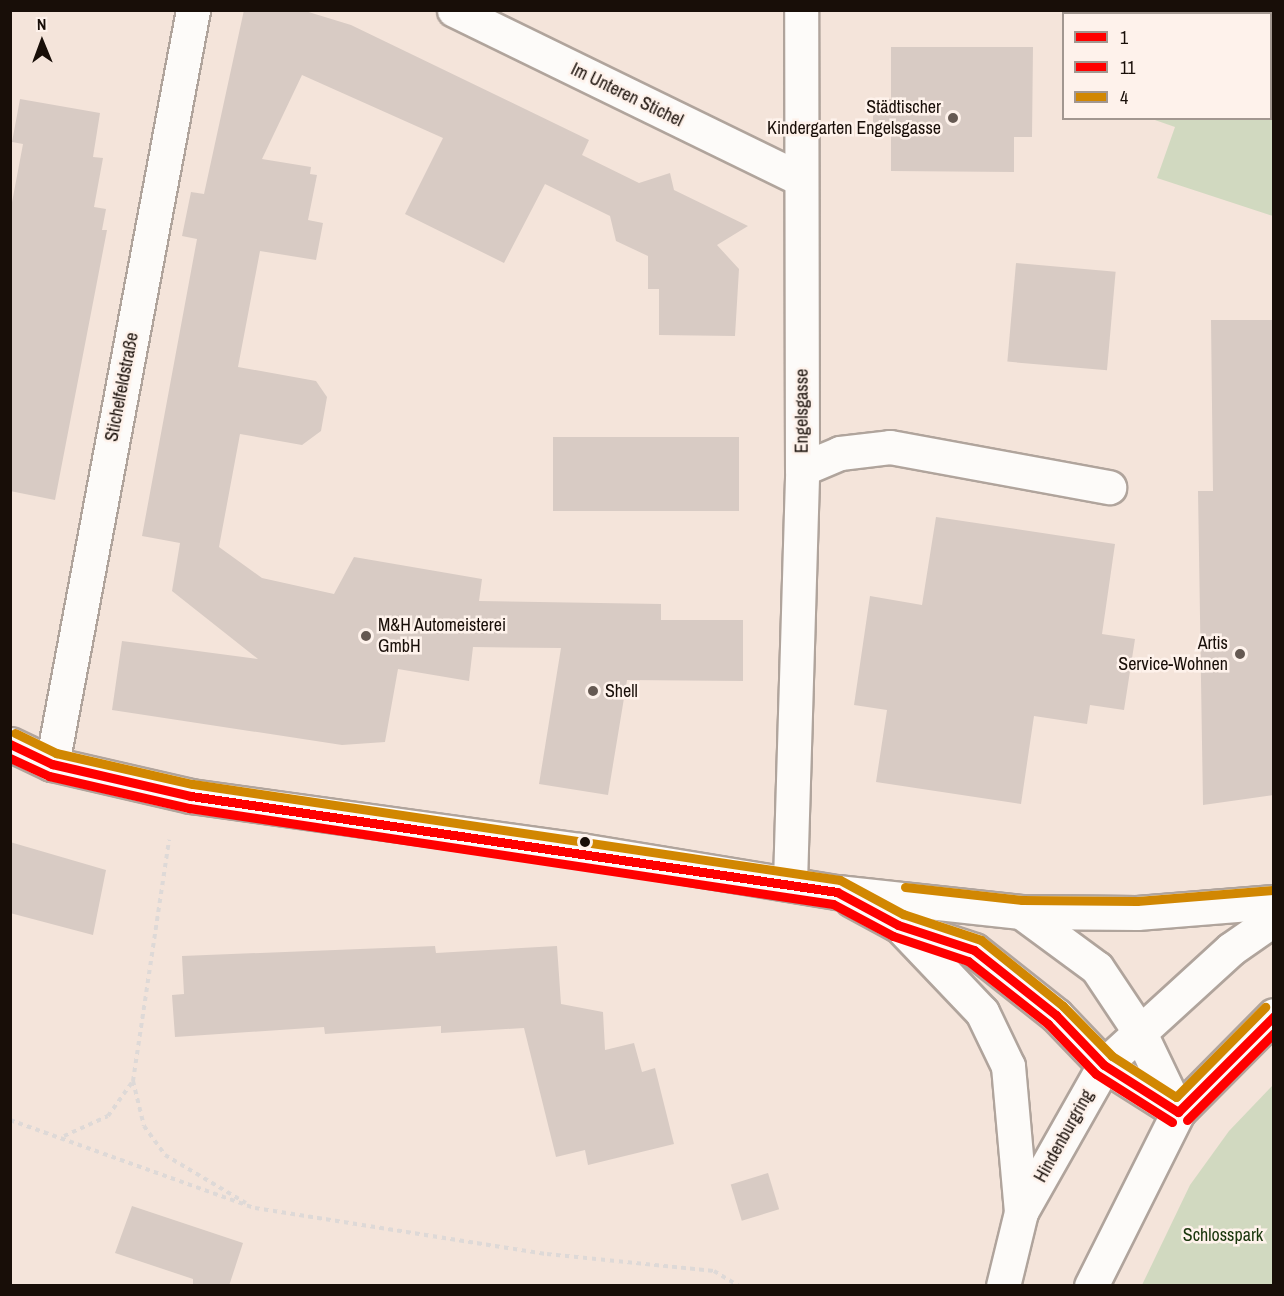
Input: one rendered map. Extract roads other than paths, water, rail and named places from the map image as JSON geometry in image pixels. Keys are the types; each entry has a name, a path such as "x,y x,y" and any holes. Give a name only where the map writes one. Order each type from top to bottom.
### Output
{"street":[{"name":"Stichelfeldstraße","path":"52,764 193,10"},
{"name":"Im Unteren Stichel","path":"454,10 800,179"},
{"name":"Engelsgasse","path":"790,882 802,469 801,10"},
{"path":"802,469 840,453 890,447 1109,487"},
{"path":"10,744 52,764 191,796 790,882 837,892 1021,912 1137,913 1274,902"},
{"path":"837,892 898,925 974,950 1056,1016 1104,1065 1178,1112"},
{"path":"1021,912 1097,968 1139,1031 1178,1112"},
{"name":"Hindenburgring","path":"1003,1286 1021,1212 1104,1065 1139,1031 1274,919"},
{"path":"898,925 982,1012 1008,1066 1021,1212"},
{"path":"1091,1286 1178,1112 1274,1015"}],"place":[{"name":"Städtischer Kindergarten Engelsgasse","path":"953,118"},
{"name":"M&H Automeisterei GmbH","path":"366,636"},
{"name":"Artis Service-Wohnen","path":"1240,654"},
{"name":"Shell","path":"593,691"}],"park label":[{"name":"Schlosspark","path":"1223,1235"}]}
